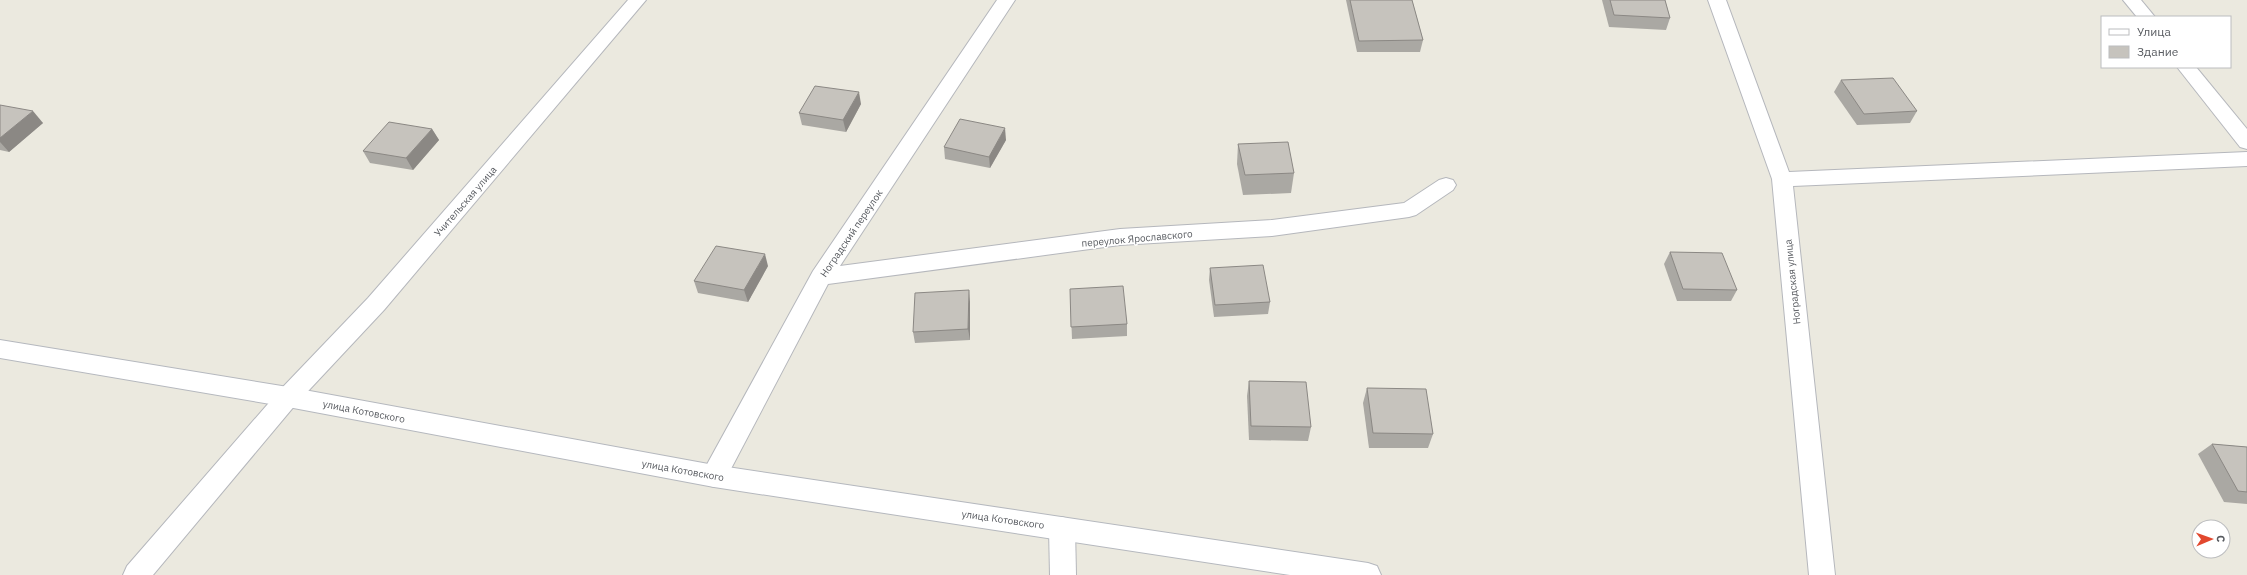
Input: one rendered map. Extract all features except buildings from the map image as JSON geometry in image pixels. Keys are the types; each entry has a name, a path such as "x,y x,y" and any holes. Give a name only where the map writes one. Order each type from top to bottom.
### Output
{"street":[{"name":"Учительская улица","path":"136,575 288,397 376,304 637,0"},
{"name":"Ноградский переулок","path":"714,476 821,277 1006,0"},
{"name":"Ноградская улица","path":"1717,0 1782,179 1822,575"},
{"path":"2132,0 2145,16"},
{"path":"2187,68 2247,142"},
{"path":"1782,179 2247,159"},
{"name":"переулок Ярославского","path":"821,277 1120,238 1272,228 1409,210 1446,185"},
{"name":"улица Котовского","path":"0,349 288,397 714,476 1368,575"},
{"path":"1062,528 1063,575"}]}
